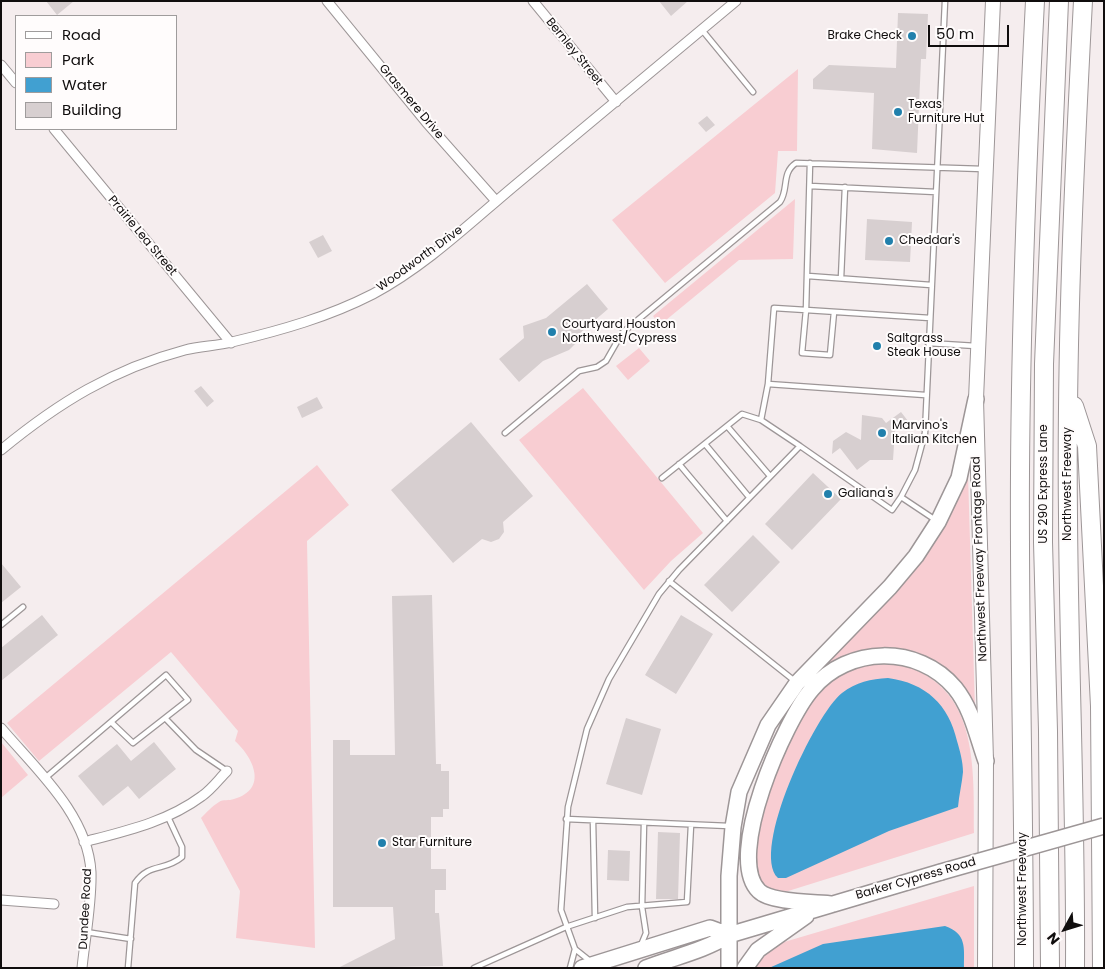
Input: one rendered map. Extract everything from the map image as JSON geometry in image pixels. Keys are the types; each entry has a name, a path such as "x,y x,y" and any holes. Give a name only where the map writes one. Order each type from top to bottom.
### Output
{"highway":[{"name":"Northwest Freeway","path":"1024,968 1020,591 1021,390 1023,255 1035,1"},
{"name":"US 290 Express Lane","path":"1050,968 1048,731 1043,542 1044,364 1059,1"},
{"name":"Northwest Freeway","path":"1075,968 1076,822 1068,516 1069,390 1074,175 1083,1"},
{"path":"1069,390 1087,446 1100,706 1102,968"}],"main road":[{"name":"Northwest Freeway Frontage Road","path":"985,968 986,761 976,399 980,346 994,1"},
{"path":"729,968 729,876 733,827 739,792 768,725 797,683 890,587 916,556 938,522 958,478 976,399"},
{"path":"833,904 772,898 761,893 752,879 747,858 754,819 769,768 799,707 819,681 846,663 868,657 900,657 921,664 947,680 961,697 971,717 986,761"},
{"name":"Barker Cypress Road","path":"646,968 680,954 711,946 729,935 1104,826"},
{"path":"745,968 758,950 817,908"},
{"path":"588,966 710,928 729,935"}],"street":[{"name":"Grasmere Drive","path":"327,1 426,122 496,202"},
{"name":"Bernley Street","path":"533,1 616,102"},
{"name":"Woodworth Drive","path":"1,450 57,406 106,379 156,358 187,349 231,343 314,320 376,292 425,259 496,202 736,1"},
{"path":"1,65 15,82"},
{"name":"Prairie Lea Street","path":"55,130 231,343"},
{"name":"Dundee Road","path":"1,728 64,803 84,842 91,872 82,968"},
{"path":"84,842 142,828 168,817 204,795 227,771"},
{"path":"1,900 54,904"}],"lane":[{"path":"662,478 742,414 761,420 892,510 901,497 915,470 924,433 945,1"},
{"path":"702,30 753,92"},
{"path":"505,433 579,371 597,367 606,361 622,333 780,202 784,196 786,173 789,167 796,163 987,169"},
{"path":"810,163 808,276 802,353 830,355 834,312"},
{"path":"810,186 936,192"},
{"path":"841,278 845,187"},
{"path":"808,276 931,285"},
{"path":"761,420 768,384 774,308 930,318"},
{"path":"928,343 980,346"},
{"path":"768,384 925,395"},
{"path":"727,426 770,476"},
{"path":"705,444 749,497"},
{"path":"588,966 574,949 561,910 566,819 587,729 609,679 650,609 669,581 726,520 800,446"},
{"path":"679,464 726,520"},
{"path":"901,497 938,522"},
{"path":"669,581 797,683"},
{"path":"1,625 23,607"},
{"path":"44,779 166,675 188,700 133,743 111,722"},
{"path":"165,718 196,750 227,771"},
{"path":"128,968 135,883 142,873 174,864 182,857 182,847 168,817"},
{"path":"566,819 733,827"},
{"path":"593,820 594,918"},
{"path":"639,951 646,932 642,907 644,823"},
{"path":"474,968 566,927 627,907 687,902 691,825"},
{"path":"86,932 131,939"},
{"path":"646,932 662,944"},
{"path":"570,968 574,949"}],"green space":[{"path":"798,69 797,151 778,151 775,193 665,283 612,220"},
{"path":"795,199 793,259 739,260 660,325 653,316"},
{"path":"639,348 650,361 628,380 616,366"},
{"path":"583,388 703,533 671,561 644,590 519,440"},
{"path":"317,465 349,505 307,541 315,948 236,938 240,891 201,818 221,801 232,800 245,794 251,788 254,772 247,755 235,741 238,731 171,652 39,761 7,723"},
{"path":"964,474 968,474 975,710 942,671 852,654 829,664 826,661 920,562 949,514"},
{"path":"885,662 916,670 938,684 954,703 964,725 970,750 973,777 974,833 785,892 774,893 760,884 752,858 770,780 804,711 827,682 855,666"},
{"path":"1,742 28,775 1,798"},
{"path":"974,886 974,968 752,968 754,962 774,945"}],"water":[{"path":"888,678 914,685 924,691 934,698 948,717 960,753 963,772 958,807 889,831 786,878 778,878 772,863 772,841 779,813 789,783 817,727 830,706 847,689 864,682"},
{"path":"945,926 961,937 964,948 964,968 769,968 823,944"}],"building":[{"path":"46,1 74,1 57,15"},
{"path":"659,1 688,1 671,16"},
{"path":"898,13 928,14 926,59 921,59 917,153 872,149 874,93 813,89 813,79 829,65 896,68"},
{"path":"707,116 715,125 706,132 698,123"},
{"name":"Cheddar's","path":"867,219 912,222 910,262 865,260"},
{"path":"323,235 332,251 318,258 309,242"},
{"name":"Courtyard Houston Northwest/Cypress","path":"587,284 608,309 573,339 576,343 569,350 543,361 519,382 499,359 524,338 523,326 546,318"},
{"path":"201,386 214,401 207,407 194,391"},
{"path":"317,397 323,408 302,418 297,407"},
{"path":"901,412 908,421 895,431 893,460 870,460 857,470 840,448 832,454 833,441 846,432 861,440 862,415 882,418 886,423"},
{"path":"471,422 533,496 503,522 504,532 499,539 491,542 482,539 453,563 391,490"},
{"path":"813,473 841,499 792,550 765,524"},
{"path":"753,535 780,562 732,612 704,585"},
{"path":"1,563 21,587 1,603"},
{"name":"Star Furniture","path":"432,595 436,764 441,764 441,771 449,771 449,809 443,809 443,817 431,817 431,869 446,869 446,890 435,890 435,913 439,913 443,966 338,968 395,939 393,907 333,907 333,740 350,740 350,755 395,755 392,596"},
{"path":"42,615 58,635 1,681 1,648"},
{"path":"681,615 713,634 676,694 645,675"},
{"path":"626,718 661,729 642,795 606,784"},
{"path":"154,742 176,769 139,799 128,786 103,806 78,776 117,744 131,761"},
{"path":"658,832 680,833 678,899 656,899"},
{"path":"608,850 630,851 629,881 607,880"}],"place":[{"name":"Brake Check","path":"912,36"},
{"name":"Texas Furniture Hut","path":"898,112"},
{"name":"Cheddar's","path":"889,241"},
{"name":"Courtyard Houston Northwest/Cypress","path":"552,332"},
{"name":"Saltgrass Steak House","path":"877,346"},
{"name":"Marvino's Italian Kitchen","path":"882,433"},
{"name":"Galiana's","path":"828,494"},
{"name":"Star Furniture","path":"382,843"}]}
